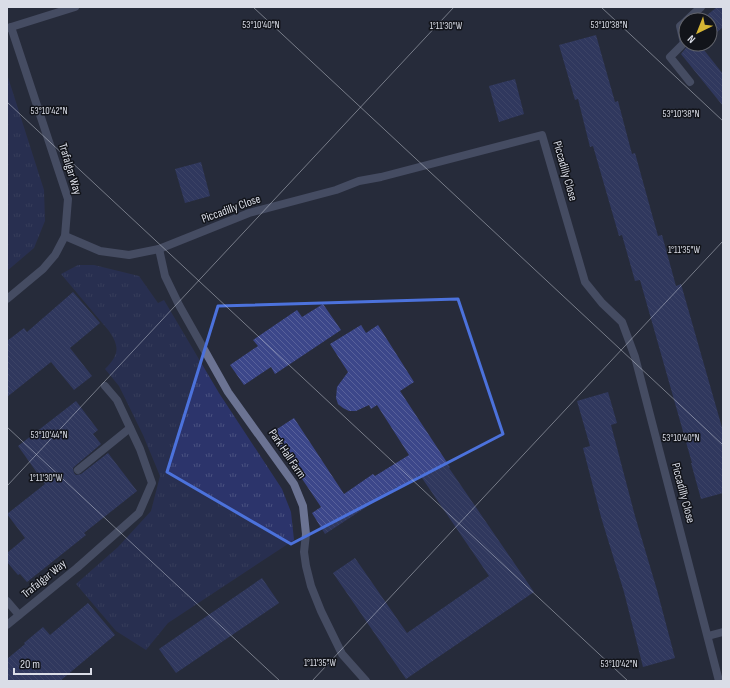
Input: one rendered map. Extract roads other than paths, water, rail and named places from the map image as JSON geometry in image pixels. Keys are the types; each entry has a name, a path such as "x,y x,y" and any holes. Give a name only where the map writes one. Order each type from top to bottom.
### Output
{"street":[{"path":"9,28 75,7"},
{"name":"Trafalgar Way","path":"7,299 43,269 55,255 65,236 68,199 9,28"},
{"path":"678,49 670,57 690,82"},
{"name":"Piccadilly Close","path":"65,236 100,251 128,254 159,249 204,232 249,212 336,190 359,181 381,177 542,135 585,282 602,303 622,322 635,357 719,681"},
{"name":"Park Hall Farm","path":"159,249 165,276 179,305 228,392 294,484 303,506 306,534 304,552 311,586 321,611 342,654 366,681"},
{"name":"Trafalgar Way","path":"7,625 78,567 139,513 152,483 140,449 117,400 105,386"},
{"path":"78,470 130,428"},
{"path":"7,601 19,615"},
{"path":"708,636 723,632"}]}
